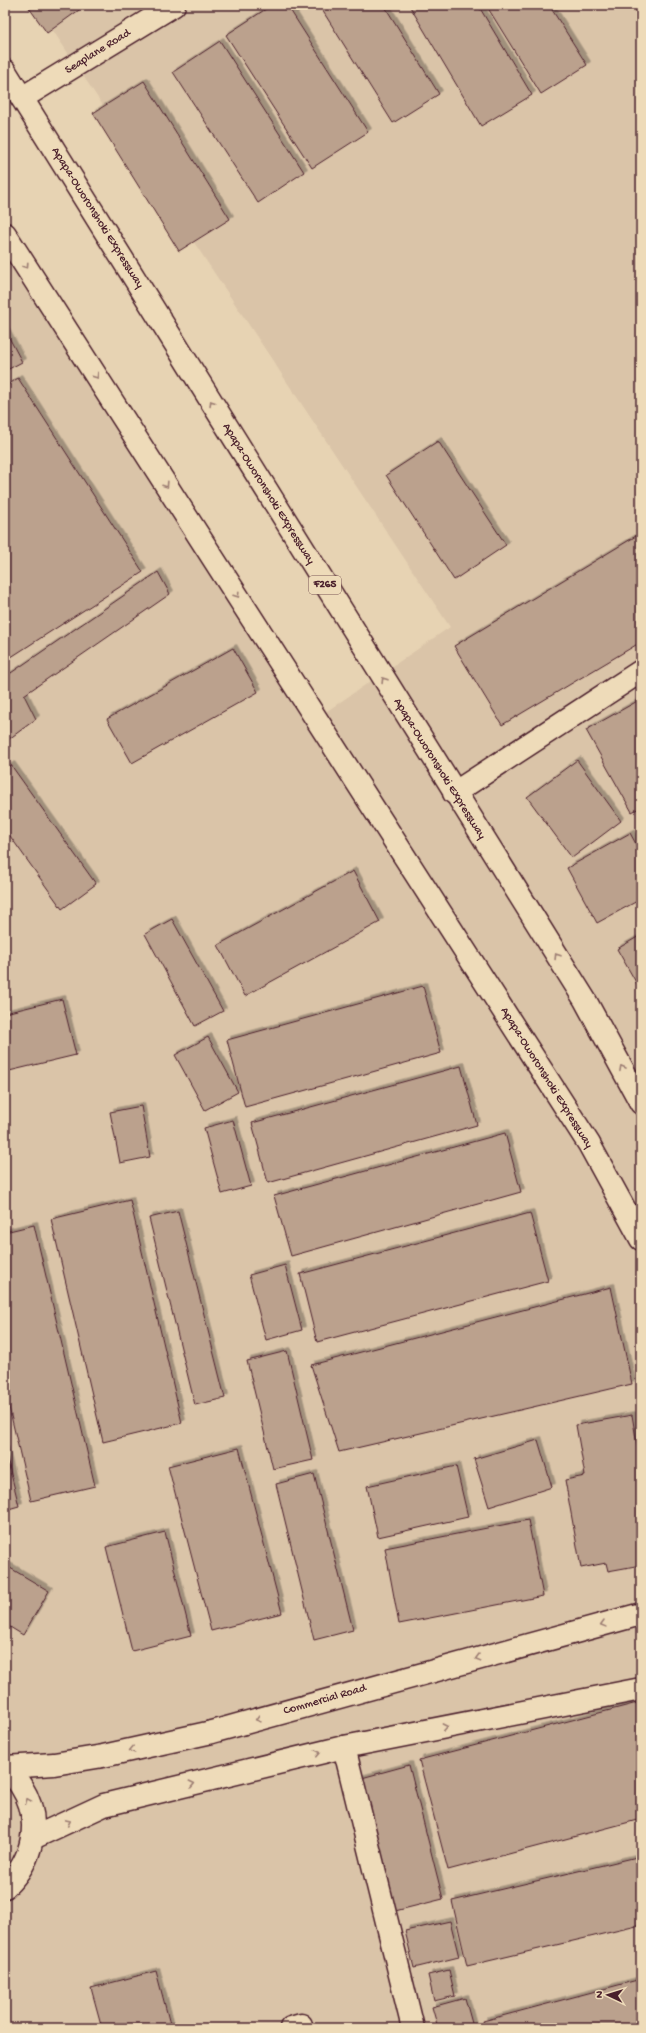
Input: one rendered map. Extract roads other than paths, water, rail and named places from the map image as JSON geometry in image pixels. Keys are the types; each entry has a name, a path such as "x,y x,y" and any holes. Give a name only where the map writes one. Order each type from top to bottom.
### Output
{"main road":[{"name":"Seaplane Road","path":"22,98 174,5"},
{"name":"Apapa-Oworonshoki Expressway","path":"5,71 454,793 585,1000 641,1102"},
{"name":"Apapa-Oworonshoki Expressway","path":"5,234 589,1144 641,1239"},
{"path":"454,793 641,671"},
{"name":"Commercial Road","path":"5,1767 75,1761 212,1732 641,1614"},
{"path":"33,1838 104,1805 344,1747 641,1689"},
{"path":"344,1747 413,2028"},
{"path":"5,1767 21,1786 32,1811 33,1838 24,1864 5,1887"}]}
